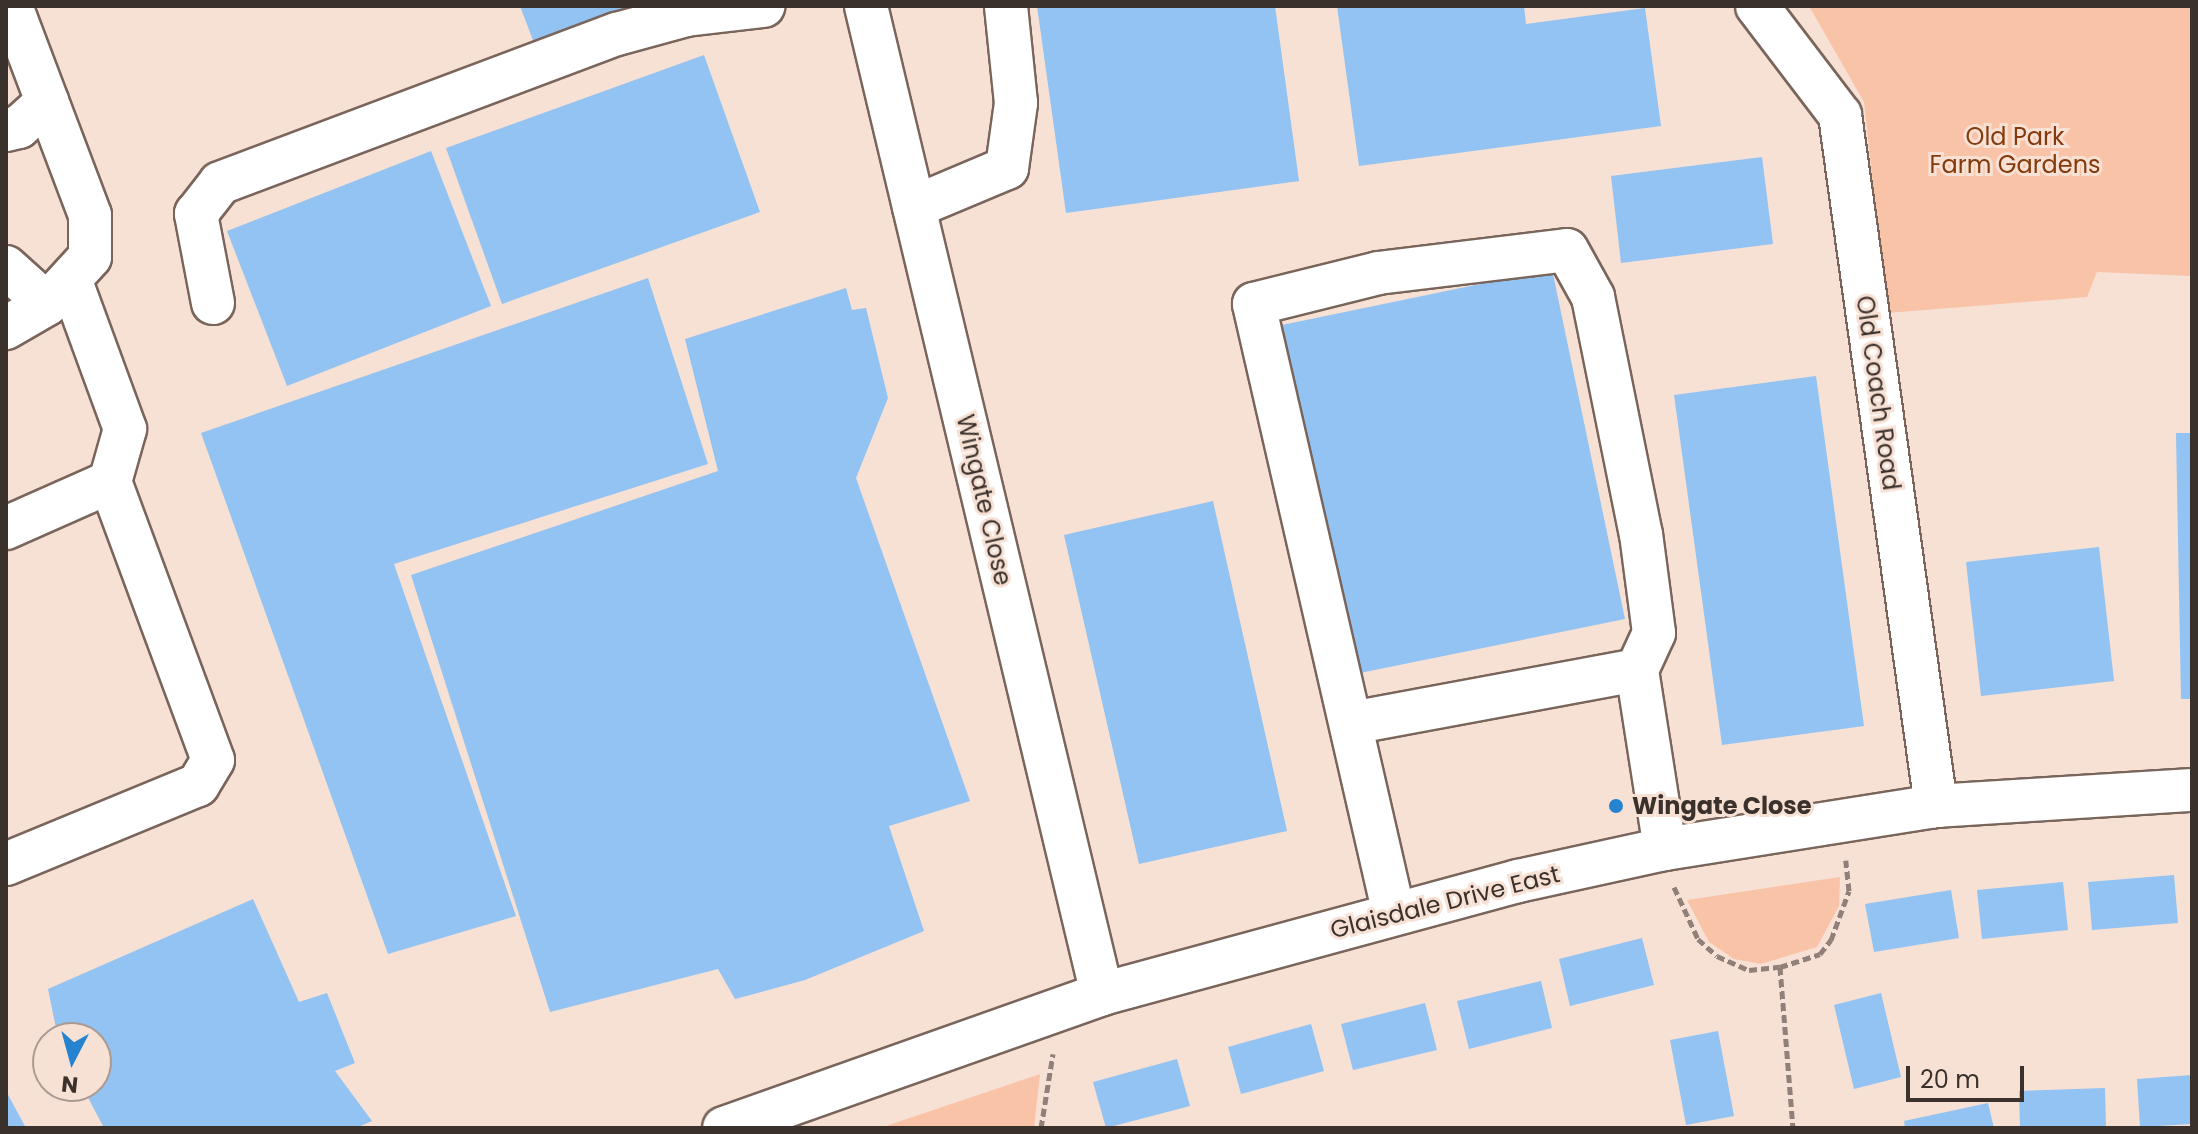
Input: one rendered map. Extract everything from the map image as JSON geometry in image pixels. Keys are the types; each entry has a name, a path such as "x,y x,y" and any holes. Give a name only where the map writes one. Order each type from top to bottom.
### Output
{"street":[{"path":"6,328 59,294 90,257 90,215 11,6"},
{"path":"213,303 196,214 220,183 617,34 686,15 763,6"},
{"name":"Wingate Close","path":"866,6 1102,994"},
{"path":"914,207 1007,168 1016,103 1006,6"},
{"name":"Old Coach Road","path":"1757,6 1840,115 1936,806"},
{"path":"6,130 19,127 47,102"},
{"path":"1394,914 1254,304 1378,273 1567,250 1593,297 1641,534 1654,633 1637,670 1665,849"},
{"path":"6,267 59,294 125,429 110,482 212,749 211,769 198,785 6,864"},
{"path":"6,528 110,482"},
{"path":"1351,723 1637,670"},
{"name":"Glaisdale Drive East","path":"724,1128 1102,994 1394,914 1665,849 1936,806 2192,790"}],"path":[{"path":"1665,849 1679,908 1698,939 1726,962 1749,970 1780,967 1820,954 1844,917 1849,891 1843,819"},
{"path":"1780,967 1793,1128"},
{"path":"1041,1128 1059,1009"}],"green space":[{"name":"Old Park Farm Gardens","path":"1809,6 2192,6 2192,276 2097,272 2087,297 1887,313 1864,102"},
{"path":"1840,877 1839,906 1817,947 1761,964 1734,959 1709,942 1687,900"},
{"path":"1040,1074 1034,1128 880,1128"}],"building":[{"path":"520,6 633,6 534,43"},
{"path":"1037,6 1275,6 1299,181 1066,213"},
{"path":"1337,6 1524,6 1526,24 1645,8 1661,126 1359,166"},
{"path":"704,55 760,212 502,304 446,148"},
{"path":"431,151 491,306 287,386 227,231"},
{"path":"1762,157 1773,244 1621,263 1611,176"},
{"path":"1552,269 1625,619 1355,674 1282,325"},
{"path":"648,278 708,464 394,564 516,916 388,954 201,433"},
{"path":"846,288 852,310 866,308 888,398 856,478 970,801 889,826 924,931 805,980 735,999 718,969 550,1012 411,575 718,471 685,339"},
{"path":"1816,376 1864,726 1722,745 1674,395"},
{"path":"2176,433 2192,433 2192,699 2181,699"},
{"path":"1213,501 1287,831 1139,864 1064,535"},
{"path":"2099,547 2114,681 1981,696 1966,562"},
{"path":"2174,875 2178,923 2092,930 2088,882"},
{"path":"2063,882 2068,930 1982,939 1977,890"},
{"path":"1951,890 1959,938 1874,952 1865,904"},
{"path":"253,899 299,1002 327,993 355,1063 335,1071 372,1121 356,1128 104,1128 90,1102 112,1102 112,1022 55,1022 48,989"},
{"path":"1642,938 1654,985 1570,1006 1559,959"},
{"path":"1541,981 1552,1028 1469,1049 1457,1001"},
{"path":"1881,993 1901,1077 1854,1089 1834,1005"},
{"path":"1425,1003 1437,1050 1353,1070 1341,1024"},
{"path":"1311,1024 1324,1071 1241,1094 1228,1047"},
{"path":"1718,1031 1734,1116 1686,1125 1670,1040"},
{"path":"1177,1059 1190,1106 1106,1128 1093,1082"},
{"path":"2192,1075 2192,1124 2140,1127 2137,1079"},
{"path":"2105,1088 2106,1128 2020,1128 2019,1091"},
{"path":"6,1091 26,1128 6,1128"},
{"path":"1988,1103 1994,1128 1905,1128 1904,1121"}],"place":[{"name":"Wingate Close","path":"1616,806"}]}
